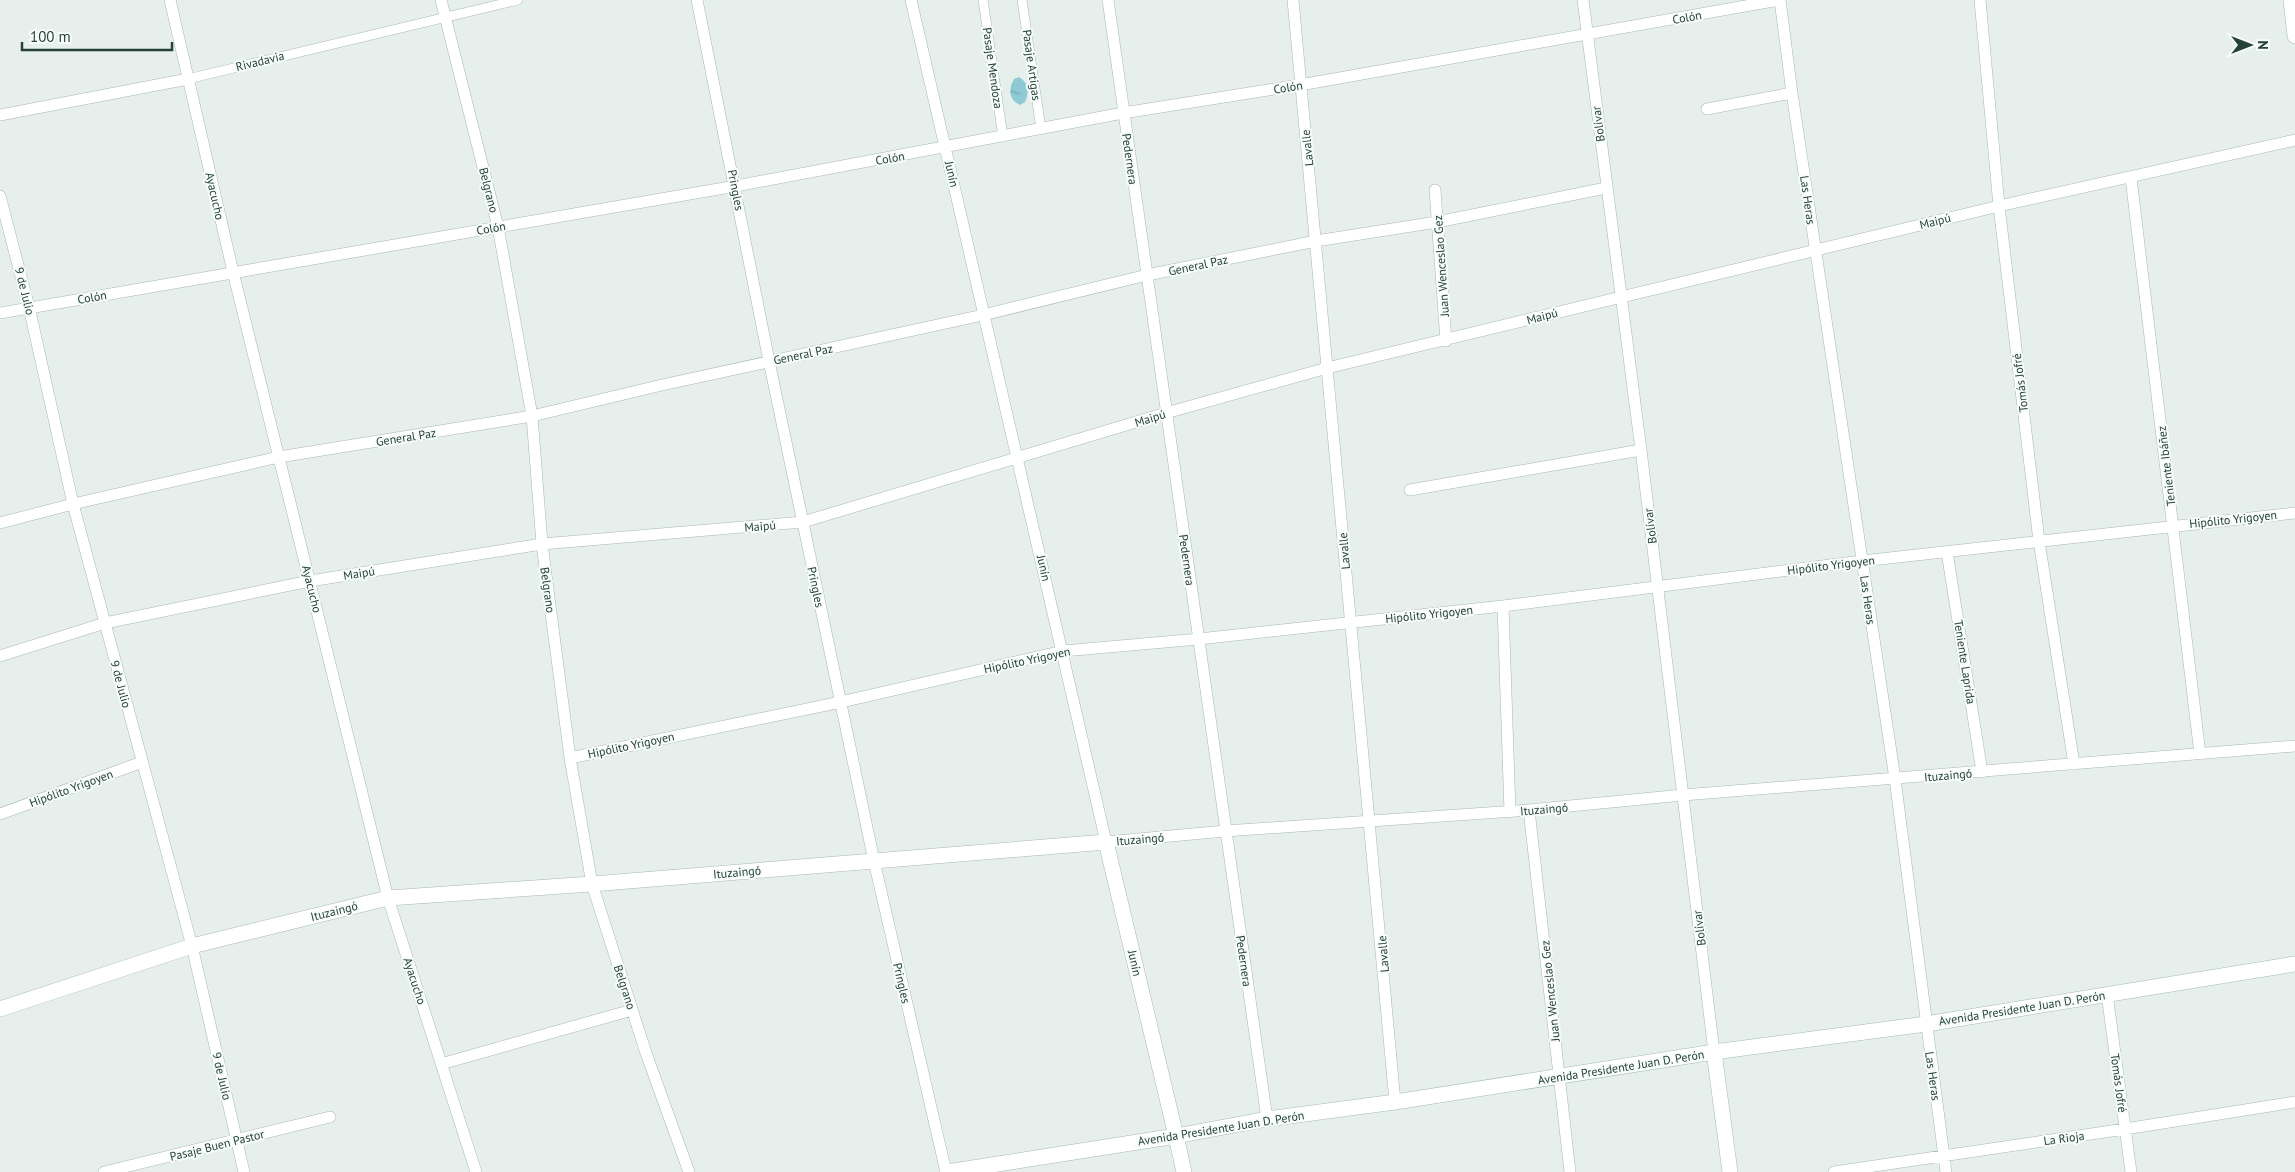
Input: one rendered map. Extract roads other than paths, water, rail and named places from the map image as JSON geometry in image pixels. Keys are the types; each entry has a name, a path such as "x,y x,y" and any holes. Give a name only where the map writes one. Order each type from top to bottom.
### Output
{"street":[{"name":"Ayacucho","path":"170,0 233,272 388,898 476,1172"},
{"name":"Belgrano","path":"441,0 498,227 532,416 542,544 570,758 592,884 632,1010 690,1172"},
{"name":"Rivadavia","path":"0,115 188,79 518,0"},
{"name":"Pringles","path":"697,0 736,186 769,361 874,861 946,1172"},
{"name":"Junín","path":"911,0 1184,1172"},
{"name":"Pasaje Mendoza","path":"983,0 1003,137"},
{"name":"Pasaje Artigas","path":"1022,0 1041,129"},
{"name":"Pedernera","path":"1108,0 1267,1119"},
{"name":"Lavalle","path":"1293,0 1351,623 1372,822 1396,1102"},
{"name":"Bolívar","path":"1583,0 1606,188 1622,296 1714,1052"},
{"name":"Colón","path":"0,313 736,186 1124,113 1300,85 1779,0"},
{"name":"Las Heras","path":"1779,0 1894,779 1946,1172"},
{"name":"Tomás Jofré","path":"1980,0 2000,206 2039,541 2074,764"},
{"path":"2291,0 2295,36"},
{"path":"1707,110 1792,92"},
{"name":"Maipú","path":"0,656 105,623 310,581 542,544 803,522 1166,413 1327,368 1446,341 1622,296 2000,206 2295,140"},
{"name":"Teniente Ibáñez","path":"2131,178 2200,754"},
{"name":"General Paz","path":"0,523 73,504 279,457 532,416 769,361 983,315 1147,275 1316,241 1437,222 1606,188"},
{"name":"Juan Wenceslao Gez","path":"1435,190 1446,341"},
{"name":"9 de Julio","path":"0,196 29,307 73,504 192,946 244,1172"},
{"path":"1410,490 1641,450"},
{"name":"Hipólito Yrigoyen","path":"570,758 841,702 1063,651 1199,639 1503,606 1862,561 2173,525 2295,513"},
{"name":"Teniente Laprida","path":"1947,552 1982,772"},
{"path":"1503,606 1510,812"},
{"name":"Ituzaingó","path":"0,1009 192,946 388,898 592,884 1225,831 1510,812 1683,795 2295,746"},
{"name":"Hipólito Yrigoyen","path":"0,814 142,762"},
{"name":"Juan Wenceslao Gez","path":"1530,810 1570,1172"},
{"name":"Avenida Presidente Juan D. Perón","path":"946,1172 1176,1136 1267,1119 1396,1102 1714,1052 1926,1024 2295,964"},
{"name":"Tomás Jofré","path":"2107,994 2131,1172"},
{"path":"441,1064 632,1010"},
{"path":"1714,1052 1730,1172"},
{"name":"La Rioja","path":"1834,1172 2295,1102"},
{"name":"Pasaje Buen Pastor","path":"105,1172 330,1117"}],"water":[{"path":"1019,77 1025,82 1027,92 1025,102 1020,105 1012,97 1010,90 1014,79"}]}
